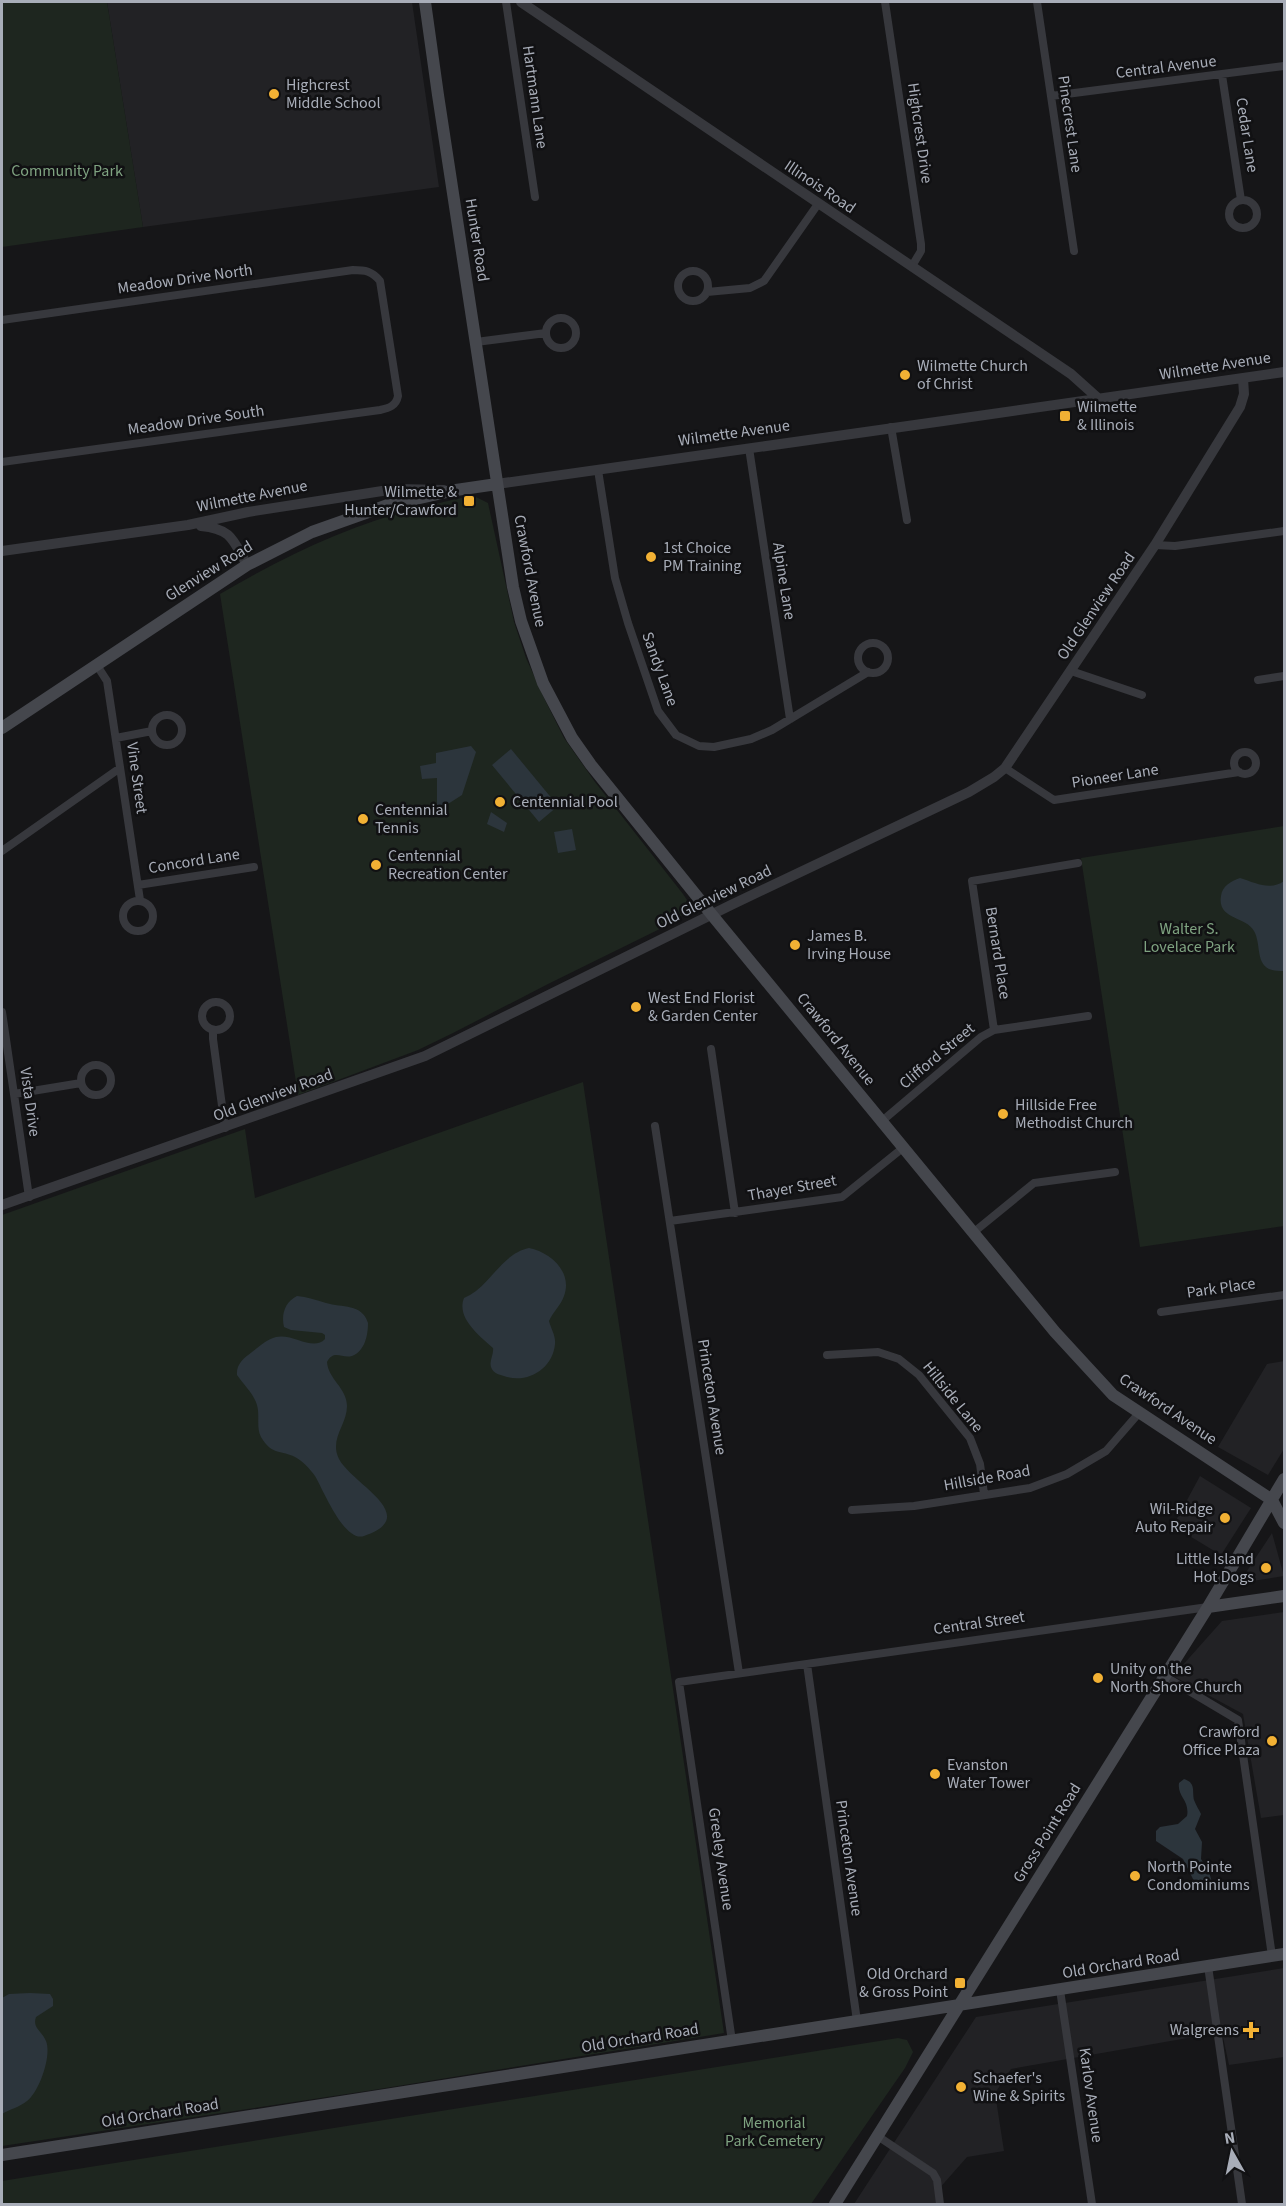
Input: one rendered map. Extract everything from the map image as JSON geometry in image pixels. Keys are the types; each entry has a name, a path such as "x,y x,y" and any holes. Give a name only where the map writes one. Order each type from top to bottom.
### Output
{"main road":[{"name":"Hunter Road","path":"425,2 497,484"},
{"name":"Wilmette Avenue","path":"456,490 497,484"},
{"name":"Crawford Avenue","path":"497,484 513,587 521,621 543,683 572,738 591,765 711,915 1055,1332 1106,1388 1139,1413 1272,1500 1284,1523"},
{"name":"Glenview Road","path":"2,728 247,565 312,532 349,517 388,505 456,490"},
{"name":"Gross Point Road","path":"835,2205 1208,1607 1284,1479"},
{"name":"Central Street","path":"1208,1607 1284,1596"},
{"name":"Old Orchard Road","path":"2,2155 1278,1955"}],"street":[{"name":"Hartmann Lane","path":"506,2 535,197"},
{"name":"Illinois Road","path":"521,2 1071,374 1100,400"},
{"name":"Highcrest Drive","path":"885,2 921,244 921,251 912,266"},
{"name":"Pinecrest Lane","path":"1037,2 1074,251"},
{"name":"Central Avenue","path":"1051,96 1284,66"},
{"name":"Cedar Lane","path":"1222,75 1241,200"},
{"path":"707,292 750,288 764,282 818,204"},
{"name":"Meadow Drive North","path":"2,320 353,270 373,273 380,282 384,300 398,396 393,406"},
{"path":"476,342 546,333"},
{"name":"Wilmette Avenue","path":"497,484 1284,372"},
{"name":"Old Glenview Road","path":"2,1205 425,1056 711,915 969,792 994,777 1005,768 1155,545 1240,407 1244,394 1243,378"},
{"name":"Meadow Drive South","path":"2,462 380,410 393,406"},
{"path":"891,427 906,520"},
{"name":"Alpine Lane","path":"749,448 790,719"},
{"name":"Sandy Lane","path":"598,470 615,578 627,623 658,711 676,735 699,746 714,747 728,746 751,739 790,719 868,672"},
{"name":"Wilmette Avenue","path":"2,551 188,525 248,512 395,489 456,490"},
{"name":"Wilmette Avenue","path":"188,525 227,532 247,565"},
{"path":"1155,545 1174,546 1284,531"},
{"name":"Vine Street","path":"96,664 107,681 140,900"},
{"path":"1071,671 1142,695"},
{"path":"1258,680 1284,676"},
{"path":"116,738 152,731"},
{"path":"2,851 120,768"},
{"name":"Pioneer Lane","path":"1005,768 1053,800 1239,772"},
{"name":"Bernard Place","path":"994,1030 972,881 1077,863"},
{"name":"Concord Lane","path":"138,885 254,867"},
{"name":"Vista Drive","path":"2,1012 29,1197"},
{"name":"Clifford Street","path":"882,1121 981,1037 994,1030 1088,1016"},
{"path":"213,1030 225,1128"},
{"path":"711,1049 735,1213"},
{"path":"14,1094 81,1083"},
{"name":"Princeton Avenue","path":"655,1126 739,1674"},
{"name":"Thayer Street","path":"670,1221 842,1197 903,1147"},
{"path":"974,1232 1034,1183 1115,1172"},
{"name":"Park Place","path":"1161,1312 1284,1295"},
{"name":"Hillside Lane","path":"827,1355 878,1352 899,1359 919,1375 970,1438 980,1464 984,1494"},
{"name":"Hillside Road","path":"852,1509 914,1506 1030,1488 1067,1474 1106,1451 1139,1413"},
{"name":"Central Street","path":"679,1682 1208,1607"},
{"name":"Princeton Avenue","path":"807,1664 857,2021"},
{"path":"1164,1676 1238,1720 1278,1955"},
{"name":"Greeley Avenue","path":"679,1682 732,2041"},
{"path":"1208,1966 1242,2205"},
{"name":"Karlov Avenue","path":"1060,1990 1092,2205"},
{"path":"879,2137 933,2173 940,2205"}],"shaded area":[{"name":"Highcrest Middle School","path":"107,2 412,2 439,187 143,227"},
{"path":"471,746 476,752 462,795 437,811 437,778 422,779 420,766 436,763 436,753"},
{"path":"511,749 558,806 539,822 492,765"},
{"path":"491,812 507,823 504,832 487,824"},
{"path":"572,829 576,850 558,853 554,832"},
{"path":"1240,878 1268,886 1284,881 1284,971 1267,968 1260,958 1254,931 1223,909 1221,896 1223,889 1230,882"},
{"path":"529,1248 545,1254 558,1264 566,1287 563,1299 549,1321 555,1341 550,1360 545,1367 531,1376 507,1377 495,1373 492,1369 493,1348 471,1326 463,1313 462,1305 464,1298 482,1285 506,1260"},
{"path":"297,1296 351,1307 361,1312 368,1323 363,1347 356,1354 348,1357 335,1355 327,1362 331,1374 344,1394 347,1406 337,1438 336,1452 346,1469 378,1499 385,1509 387,1519 380,1528 364,1536 356,1536 342,1524 315,1476 304,1463 290,1455 273,1450 265,1443 258,1426 256,1401 237,1375 239,1364 243,1359 273,1338 289,1337 315,1344 325,1339 322,1333 291,1330 284,1327 285,1309 289,1302"},
{"path":"1284,1361 1284,1449 1268,1475 1218,1447 1267,1364"},
{"path":"1200,1476 1251,1508 1221,1555 1173,1526"},
{"path":"1272,1533 1284,1576 1246,1582 1245,1574"},
{"name":"Crawford Office Plaza","path":"1284,1612 1284,1815 1261,1818 1243,1714 1173,1676 1222,1621"},
{"path":"1184,1779 1193,1787 1194,1800 1201,1814 1195,1829 1202,1842 1201,1859 1212,1882 1208,1888 1204,1889 1196,1885 1183,1859 1156,1841 1156,1831 1160,1827 1178,1824 1187,1816 1187,1806 1179,1788 1179,1783"},
{"path":"1284,1968 1284,2057 1229,2065 1222,2032 1011,2069 995,2093 1004,2151 967,2157 937,2191 939,2204 854,2204 976,2017"},
{"path":"9,1994 50,1994 53,1999 53,2006 36,2017 35,2021 36,2027 46,2041 46,2064 32,2096 21,2105 2,2114 2,1998"}],"green space":[{"name":"Community Park","path":"2,2 107,2 143,227 2,247"},
{"path":"474,496 488,503 514,622 526,658 564,738 595,782 683,894 687,900 686,912 676,921 418,1050 298,1095 220,594 294,554 344,532 397,514"},
{"name":"Walter S. Lovelace Park","path":"1284,826 1284,1226 1140,1247 1081,858"},
{"path":"583,1082 724,2033 373,2090 2,2146 2,1215 245,1129 255,1198"},
{"name":"Memorial Park Cemetery","path":"898,2038 907,2040 913,2052 905,2068 811,2204 2,2204 2,2181"}],"place":[{"name":"Highcrest Middle School","path":"274,94"},
{"name":"Wilmette Church of Christ","path":"905,375"},
{"name":"Wilmette & Illinois","path":"1065,416"},
{"name":"Wilmette & Hunter/Crawford","path":"469,501"},
{"name":"1st Choice PM Training","path":"651,557"},
{"name":"Centennial Pool","path":"500,802"},
{"name":"Centennial Tennis","path":"363,819"},
{"name":"Centennial Recreation Center","path":"376,865"},
{"name":"James B. Irving House","path":"795,945"},
{"name":"West End Florist & Garden Center","path":"636,1007"},
{"name":"Hillside Free Methodist Church","path":"1003,1114"},
{"name":"Wil-Ridge Auto Repair","path":"1225,1518"},
{"name":"Little Island Hot Dogs","path":"1266,1568"},
{"name":"Unity on the North Shore Church","path":"1098,1678"},
{"name":"Crawford Office Plaza","path":"1272,1741"},
{"name":"Evanston Water Tower","path":"935,1774"},
{"name":"North Pointe Condominiums","path":"1135,1876"},
{"name":"Old Orchard & Gross Point","path":"960,1983"},
{"name":"Walgreens","path":"1251,2030"},
{"name":"Schaefer's Wine & Spirits","path":"961,2087"}]}
